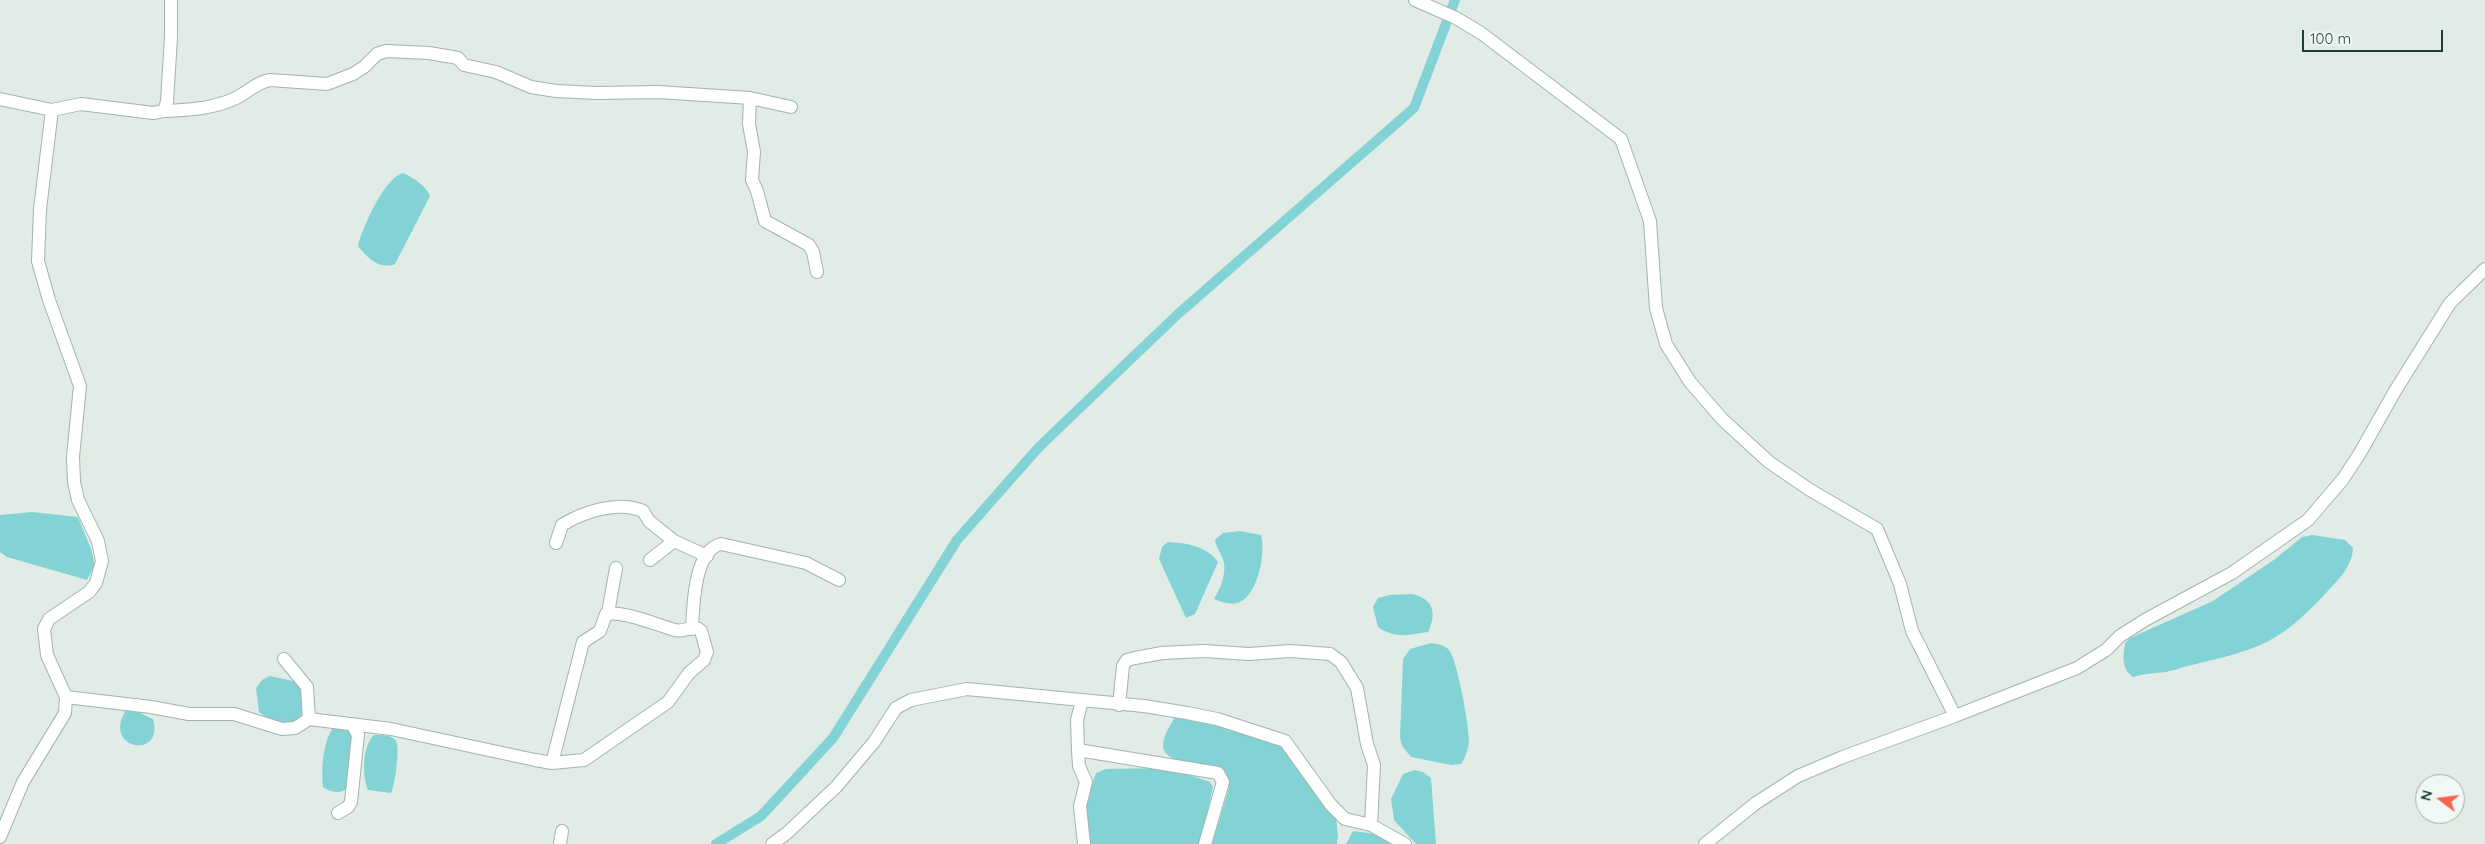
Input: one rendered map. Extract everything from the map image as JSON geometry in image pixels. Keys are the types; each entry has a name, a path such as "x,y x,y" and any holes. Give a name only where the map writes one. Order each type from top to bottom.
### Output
{"street":[{"path":"164,111 167,102 171,0"},
{"path":"1415,0 1456,18 1480,32 1567,100 1621,139 1650,221 1656,308 1666,344 1690,382 1723,420 1769,462 1810,490 1877,529 1900,584 1912,632 1956,716"},
{"path":"0,99 52,110 81,104 153,113 191,110 220,104 235,98 260,82 270,80 327,84 354,74 377,54 386,51 429,53 458,58 464,65 496,72 531,86 556,91 597,94 658,92 750,98 791,107"},
{"path":"750,98 749,124 754,152 752,180 765,221 809,245 814,252 817,272"},
{"path":"0,837 23,782 64,713 66,697 47,655 44,629 49,620 89,592 96,583 102,561 98,541 78,500 74,482 73,457 80,386 77,372 69,358 49,300 38,261 40,209 52,110"},
{"path":"1705,844 1756,803 1790,780 1843,756 1956,716 2077,668 2106,650 2120,636 2232,573 2308,520 2343,479 2360,453 2395,390 2450,303 2485,269"},
{"path":"556,543 562,526 567,522 592,512 617,507 643,511 649,521 674,541 706,556"},
{"path":"650,560 674,541"},
{"path":"692,629 695,583 706,556 715,546 721,544 806,562 839,580"},
{"path":"552,762 582,642 600,631 608,613 616,568"},
{"path":"66,697 151,707 189,714 234,714 282,729 296,728 309,719 352,724 391,729 552,762 584,760 668,702 689,673 704,660 706,652 701,630 698,627 677,631 664,625 608,613"},
{"path":"1119,705 1123,666 1127,660 1134,658 1162,653 1204,651 1249,654 1290,651 1330,654 1341,662 1357,688 1367,744 1374,765 1371,825"},
{"path":"284,659 307,688 309,719"},
{"path":"772,844 836,787 874,742 896,708 902,704 967,689 1144,706 1217,718 1285,741 1331,805 1345,818 1371,825 1405,844"},
{"path":"1082,701 1077,720 1079,766 1086,782 1080,806 1084,844"},
{"path":"338,813 348,807 351,802 358,735 352,724"},
{"path":"1078,750 1218,773 1223,782 1206,844"}],"water":[{"path":"403,173 419,182 430,196 395,264 379,264 365,255 358,246 375,204 389,184"},
{"path":"32,512 78,517 91,549 95,565 87,580 7,557 0,552 0,515"},
{"path":"1240,531 1261,535 1262,552 1259,572 1252,591 1246,598 1233,604 1214,599 1222,582 1224,572 1223,560 1215,540 1223,533"},
{"path":"2313,535 2345,540 2353,548 2352,555 2347,568 2339,579 2294,624 2267,642 2236,654 2166,672 2133,677 2126,670 2123,657 2125,643 2130,638 2213,601 2275,559 2302,537"},
{"path":"1168,542 1196,546 1208,552 1218,562 1195,614 1186,618 1159,559 1162,547"},
{"path":"1412,594 1425,599 1432,608 1431,625 1428,632 1396,635 1378,627 1373,607 1378,598 1389,595"},
{"path":"1431,643 1438,644 1449,650 1456,666 1469,735 1466,754 1461,764 1451,765 1411,757 1402,746 1400,737 1403,659 1410,649"},
{"path":"270,676 293,681 305,687 303,711 295,721 276,721 259,712 256,688 262,680"},
{"path":"131,709 153,719 154,732 150,741 143,745 135,745 127,741 121,734 120,724 126,710"},
{"path":"1192,714 1284,745 1336,817 1337,844 1212,844 1229,788 1226,772 1177,760 1165,752 1163,747 1166,734 1175,717"},
{"path":"333,728 344,728 354,734 349,787 339,792 323,787 324,756 327,741"},
{"path":"374,735 389,736 396,741 397,767 391,793 368,790 366,784 365,754 367,746"},
{"path":"1168,768 1210,782 1213,787 1200,844 1090,844 1085,806 1096,773 1106,769"},
{"path":"1415,770 1423,772 1431,778 1436,844 1416,844 1394,820 1391,799 1403,774"},
{"path":"1353,831 1376,834 1390,844 1346,844"}],"waterway":[{"path":"716,844 761,816 833,738 957,540 1039,447 1178,314 1414,108 1455,0"}]}
